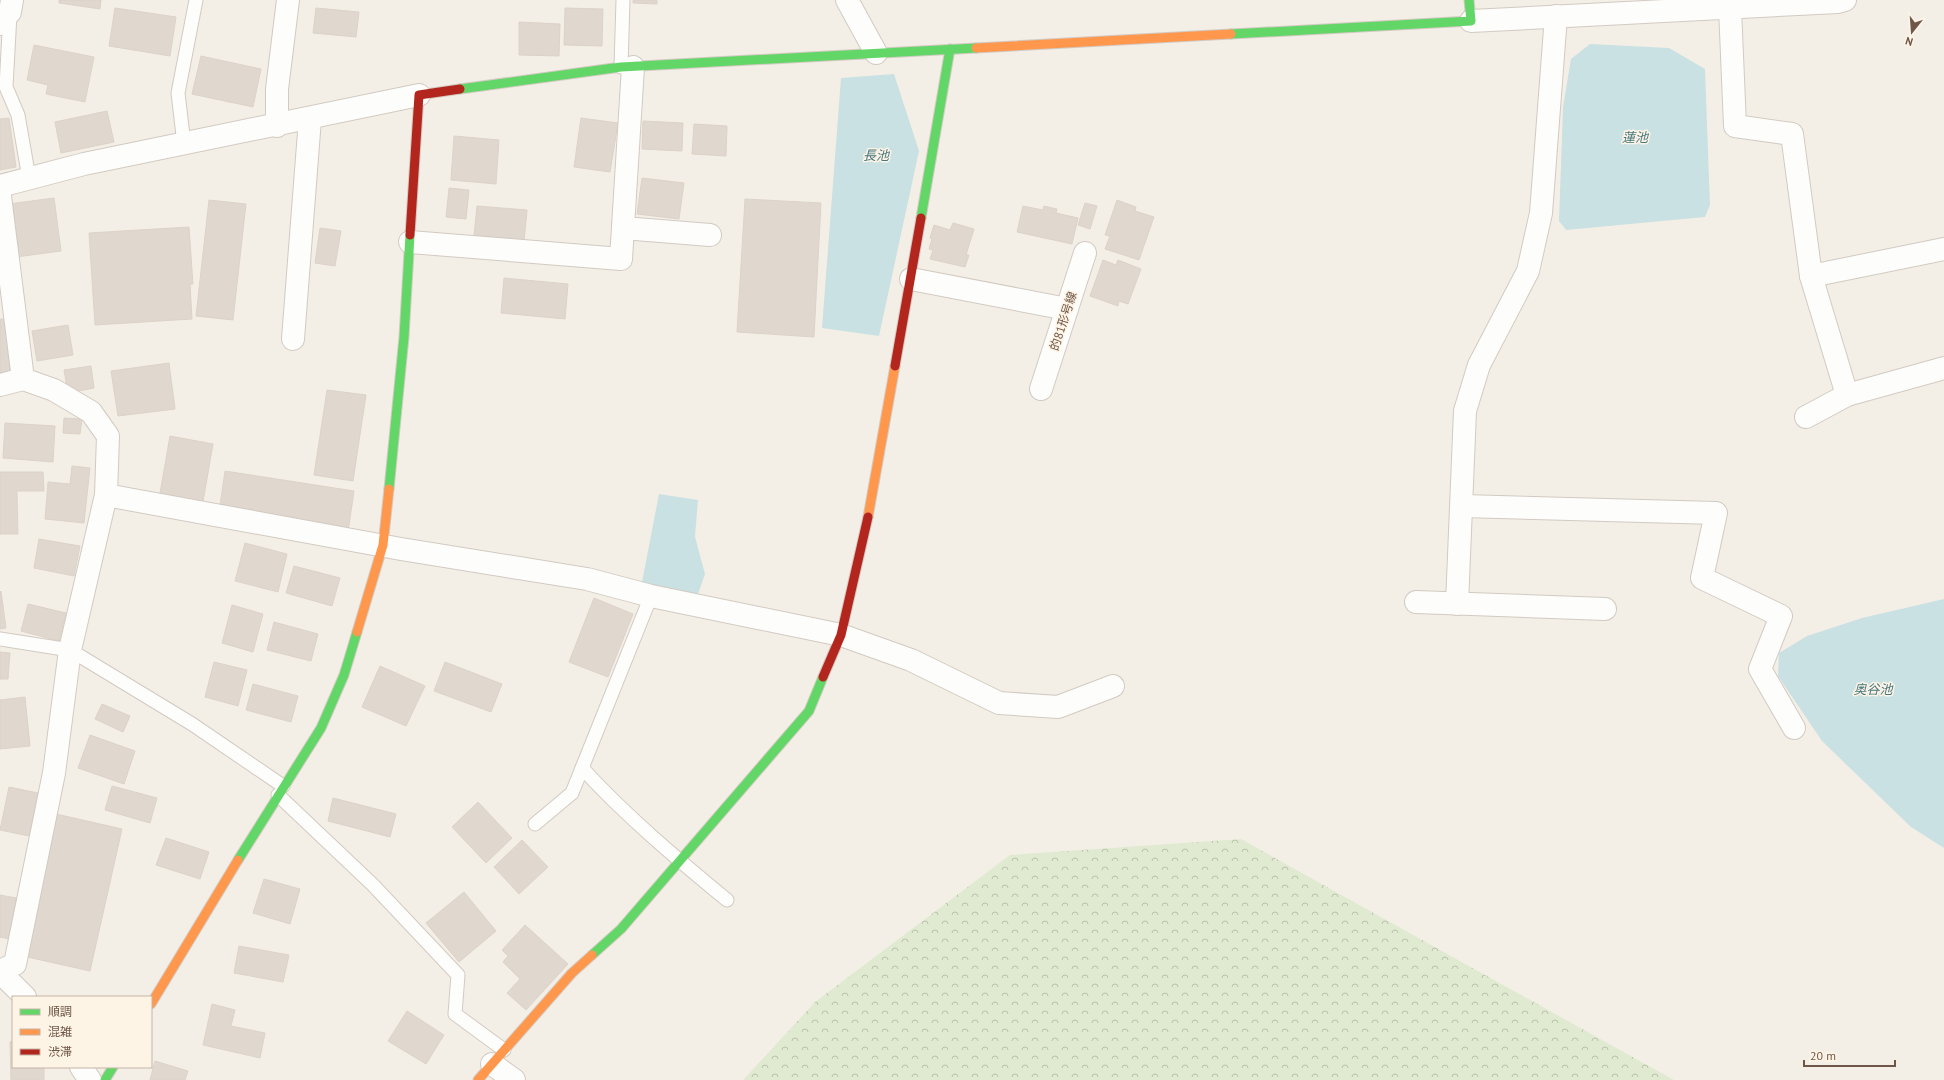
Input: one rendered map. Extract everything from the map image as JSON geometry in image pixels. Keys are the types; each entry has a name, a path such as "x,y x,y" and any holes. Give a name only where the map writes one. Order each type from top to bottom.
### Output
{"street":[{"path":"277,126 277,89 288,0"},
{"path":"847,0 876,53"},
{"path":"0,186 84,164 277,126 419,95 627,67 950,49 1470,10 1556,16 1730,8 1838,2 1845,0"},
{"path":"1730,8 1735,126 1792,134 1811,276 1847,395"},
{"path":"1457,604 1465,411 1478,365 1528,271 1541,213 1556,16"},
{"path":"478,1080 572,973 621,929 809,711 841,635 873,493 950,49"},
{"path":"410,242 621,259 627,67"},
{"path":"152,1002 280,791 321,728 344,675 383,545 404,337 419,95"},
{"path":"293,339 310,119"},
{"path":"0,196 23,379"},
{"path":"623,228 710,235"},
{"path":"1811,276 1944,249"},
{"name":"的81形号線","path":"1041,389 1085,253"},
{"path":"911,279 1067,309"},
{"path":"1806,417 1847,395 1944,368"},
{"path":"0,384 23,379 54,390 91,412 108,436 106,495 70,650 54,773 15,964 0,971 24,996"},
{"path":"106,495 383,545 588,579 651,596 841,635 911,660 999,703 1058,707 1113,686"},
{"path":"1462,506 1716,513 1702,578 1781,616 1760,669 1794,728"},
{"path":"1416,602 1605,609"},
{"path":"498,1057 514,1080"},
{"path":"82,1068 90,1080"},
{"path":"105,1080 112,1068"}],"lane":[{"path":"184,144 178,93 196,0"},
{"path":"623,0 627,67"},
{"path":"7,12 6,87 18,115 29,178"},
{"path":"535,824 572,793 651,596"},
{"path":"0,639 70,650 192,724 280,791 373,885 458,975 455,1014 498,1057"},
{"path":"582,768 601,789 680,861 727,900"}],"green space":[{"path":"1241,839 1674,1080 743,1080 815,1002 1010,855"}],"water":[{"name":"蓮池","path":"1590,44 1669,48 1705,69 1710,205 1705,217 1566,230 1559,221 1563,107 1571,59"},
{"name":"長池","path":"894,74 919,151 879,336 822,328 841,78"},
{"path":"659,494 698,500 695,537 705,574 697,597 647,589 642,582"},
{"name":"奥谷池","path":"1944,599 1944,848 1911,827 1822,741 1778,676 1779,653 1807,636 1862,618"}],"building":[{"path":"59,0 101,0 100,9 59,3"},
{"path":"633,0 657,0 657,4 633,3"},
{"path":"115,8 176,17 170,56 109,46"},
{"path":"316,8 359,12 356,37 313,33"},
{"path":"565,8 603,9 602,46 564,45"},
{"path":"519,22 560,24 559,56 519,55"},
{"path":"34,45 94,57 85,102 46,94 48,85 27,80"},
{"path":"201,56 261,69 253,107 192,94"},
{"path":"107,111 114,142 61,153 55,122"},
{"path":"9,118 16,167 0,170 0,119"},
{"path":"581,118 618,123 610,172 574,167"},
{"path":"643,121 683,123 682,151 642,149"},
{"path":"694,124 727,126 726,156 692,154"},
{"path":"454,136 499,140 496,184 451,180"},
{"path":"642,178 684,183 679,219 637,214"},
{"path":"449,188 469,190 466,219 446,217"},
{"path":"54,198 61,251 16,257 9,204"},
{"path":"745,199 821,203 814,337 737,332"},
{"path":"209,200 246,204 233,320 196,316"},
{"path":"1117,200 1136,207 1135,211 1154,217 1139,260 1105,249 1110,236 1105,235"},
{"path":"1085,203 1097,206 1090,229 1078,225"},
{"path":"477,206 527,210 524,241 474,236"},
{"path":"1023,206 1043,210 1044,206 1057,209 1056,213 1078,218 1072,244 1017,232"},
{"path":"953,223 974,229 966,255 969,255 965,267 930,259 933,250 929,249 932,239 930,238 934,225 950,230"},
{"path":"189,227 193,284 190,284 192,319 95,325 89,233"},
{"path":"320,228 341,231 335,266 315,263"},
{"path":"1103,260 1116,265 1118,260 1141,269 1128,304 1119,301 1118,306 1090,296"},
{"path":"504,278 568,284 565,319 501,313"},
{"path":"0,319 5,319 14,374 0,376"},
{"path":"68,325 73,355 37,361 32,331"},
{"path":"169,363 175,409 118,416 111,371"},
{"path":"91,366 94,388 68,393 64,370"},
{"path":"327,390 366,395 353,481 314,475"},
{"path":"64,418 82,419 80,434 63,433"},
{"path":"5,423 55,426 53,462 3,458"},
{"path":"170,436 213,444 202,507 159,499"},
{"path":"72,466 90,468 84,523 45,519 48,482 70,484"},
{"path":"225,471 354,491 348,532 219,512"},
{"path":"0,472 43,472 44,491 17,491 18,534 0,534"},
{"path":"39,539 80,546 74,576 34,568"},
{"path":"245,543 287,554 278,592 235,581"},
{"path":"294,566 340,578 332,606 286,593"},
{"path":"1,591 6,628 0,629 0,592"},
{"path":"594,598 633,614 608,677 569,662"},
{"path":"28,604 66,613 59,641 21,631"},
{"path":"232,605 263,614 253,652 222,643"},
{"path":"274,622 318,634 311,661 267,650"},
{"path":"0,652 10,653 8,679 0,679"},
{"path":"214,662 247,670 238,706 205,697"},
{"path":"445,662 502,684 491,712 434,691"},
{"path":"380,666 425,686 406,726 362,707"},
{"path":"253,684 298,696 291,722 246,710"},
{"path":"25,697 30,746 0,749 0,700"},
{"path":"102,704 130,716 123,732 95,719"},
{"path":"90,735 135,751 124,784 78,768"},
{"path":"112,786 157,798 150,823 105,810"},
{"path":"9,787 38,793 29,836 0,830"},
{"path":"333,798 396,814 390,837 328,821"},
{"path":"478,802 512,838 486,863 452,827"},
{"path":"56,814 122,829 90,971 23,956"},
{"path":"166,838 209,852 200,879 156,865"},
{"path":"522,840 548,867 519,894 494,867"},
{"path":"264,879 300,889 290,924 253,913"},
{"path":"464,892 496,931 459,962 426,923"},
{"path":"0,895 16,898 9,939 0,937"},
{"path":"525,925 568,964 526,1010 507,993 520,979 503,962 508,956 502,950"},
{"path":"239,946 289,955 283,982 234,973"},
{"path":"212,1004 235,1010 231,1026 265,1033 260,1058 203,1045"},
{"path":"407,1011 444,1035 426,1064 388,1041"},
{"path":"12,1041 12,1068 44,1068 44,1080 11,1080 10,1042"},
{"path":"155,1061 188,1071 185,1080 150,1080"}],"traffic: fast":[{"path":"1231,34 1471,21 1469,0"},
{"path":"460,89 621,67 976,48"},
{"path":"921,218 950,49"},
{"path":"389,489 404,337 410,235"},
{"path":"238,860 321,728 344,675 357,632"},
{"path":"592,955 621,929 809,711 823,677"},
{"path":"105,1080 112,1068"}],"traffic: slow":[{"path":"976,48 1231,34"},
{"path":"868,517 895,366"},
{"path":"357,632 383,545 389,489"},
{"path":"152,1002 238,860"},
{"path":"478,1080 572,973 592,955"}],"traffic: jam":[{"path":"410,235 419,95 460,89"},
{"path":"895,366 921,218"},
{"path":"823,677 841,635 868,517"}]}
